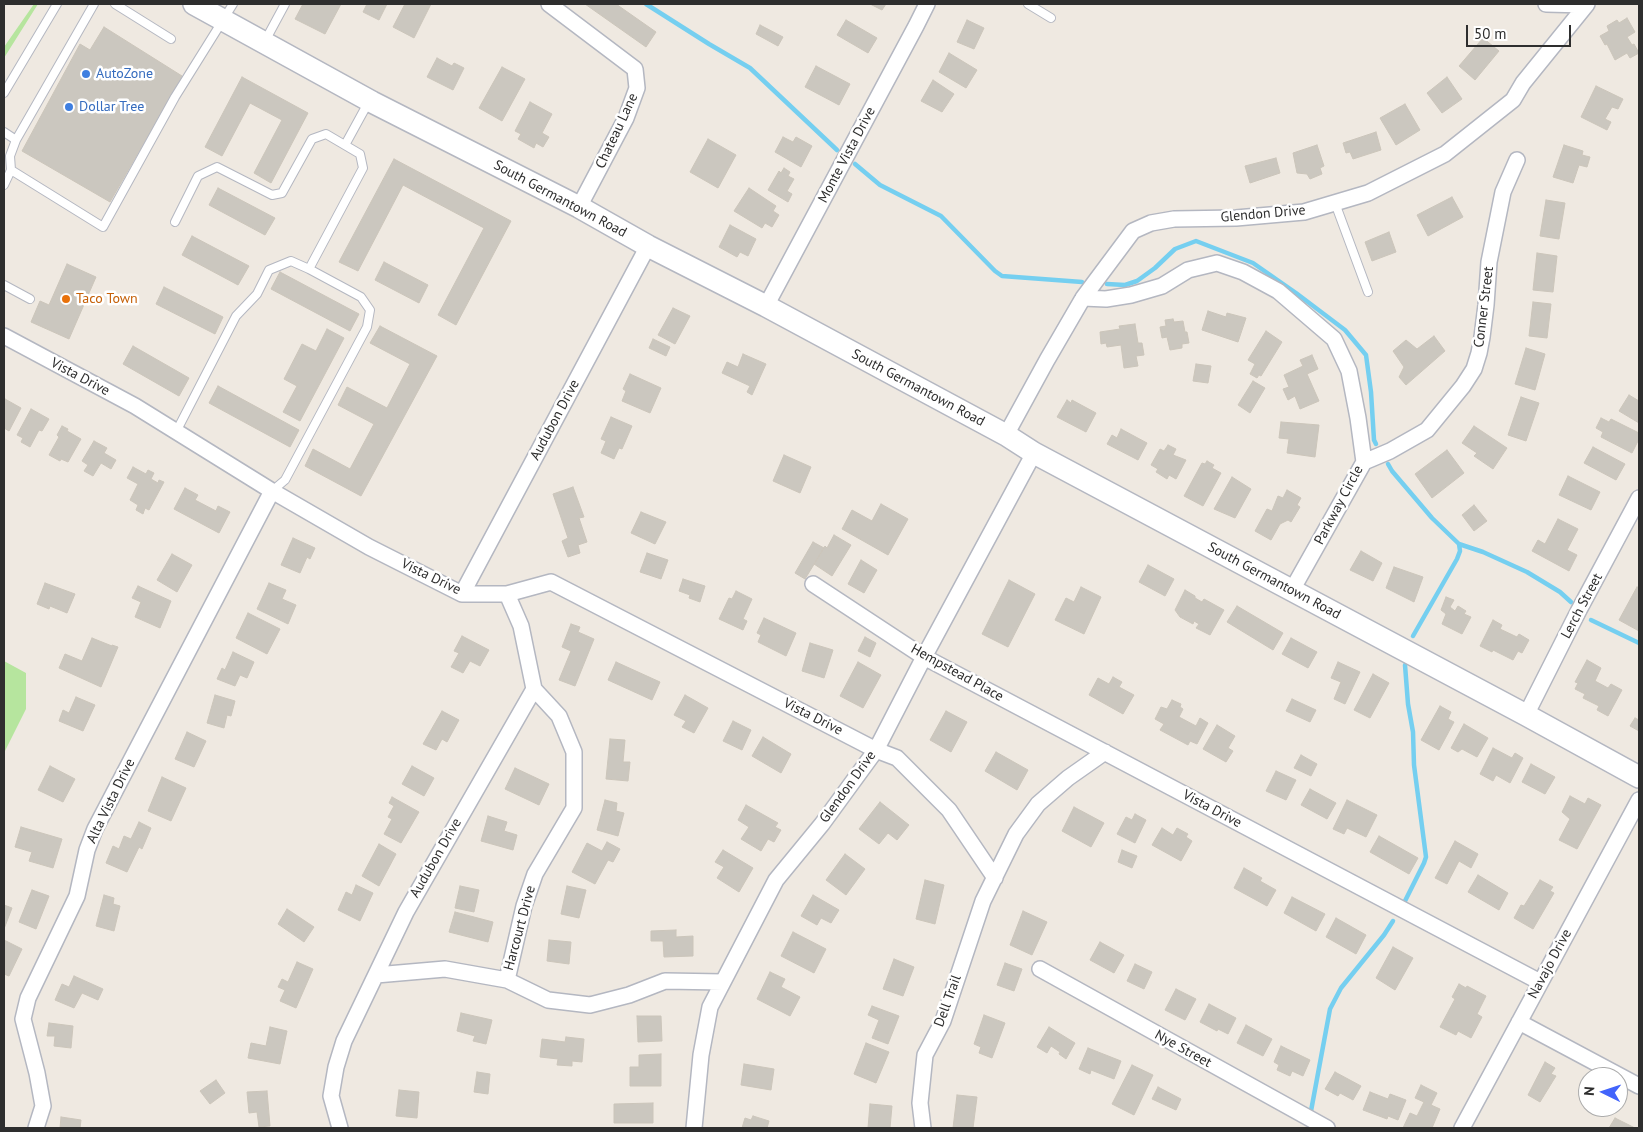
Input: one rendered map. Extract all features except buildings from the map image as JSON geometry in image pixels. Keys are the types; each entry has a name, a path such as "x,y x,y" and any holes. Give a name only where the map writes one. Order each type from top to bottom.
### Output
{"main road":[{"name":"South Germantown Road","path":"194,4 228,12 264,42 369,100 579,207 648,246 766,306 1006,435 1034,453 1639,777"}],"street":[{"name":"Chateau Lane","path":"549,4 635,69 637,88 626,118 579,207"},
{"name":"Monte Vista Drive","path":"766,306 912,34 926,4"},
{"path":"1546,4 1586,4"},
{"name":"Glendon Drive","path":"1006,435 1046,360 1083,298 1133,231 1151,223 1174,220 1236,218 1304,212 1368,193 1445,154 1513,100 1523,83 1586,4"},
{"name":"Conner Street","path":"1364,462 1390,451 1427,430 1463,386 1474,369 1482,337 1489,262 1503,192 1517,160"},
{"name":"Audubon Drive","path":"462,594 648,246"},
{"name":"Parkway Circle","path":"1083,298 1106,299 1131,295 1162,286 1188,270 1217,264 1242,272 1278,291 1334,340 1349,371 1364,462 1292,590"},
{"name":"Vista Drive","path":"4,336 135,406 272,491 369,547 462,594 507,594 551,582 876,750 897,758 949,810 995,878"},
{"name":"Glendon Drive","path":"694,1128 701,1055 710,1007 776,880 822,824 876,750 1034,453"},
{"name":"Alta Vista Drive","path":"36,1128 43,1106 37,1073 23,1020 28,998 77,896 87,850 95,829 272,491"},
{"name":"Lerch Street","path":"1526,715 1639,498"},
{"name":"Hempstead Place","path":"813,584 924,657 1105,752"},
{"path":"507,594 521,626 534,689"},
{"name":"Audubon Drive","path":"340,1128 332,1096 336,1067 344,1041 406,912 534,689"},
{"name":"Harcourt Drive","path":"507,980 524,906 535,874 574,808 574,752 559,716 534,689"},
{"path":"995,878 1016,834 1038,804 1068,778 1105,752"},
{"name":"Vista Drive","path":"1105,752 1540,982"},
{"name":"Navajo Drive","path":"1462,1128 1639,800"},
{"name":"Dell Trail","path":"923,1128 920,1103 926,1055 943,1021 983,900 995,878"},
{"path":"376,975 445,969 507,980 548,1000 590,1005 628,996 665,981 723,982"},
{"name":"Nye Street","path":"1040,969 1327,1128"},
{"path":"1518,1022 1639,1086"}],"lane":[{"path":"4,93 57,4"},
{"path":"4,185 11,170 10,156 16,140 94,4"},
{"path":"115,4 171,39"},
{"path":"264,42 284,4"},
{"path":"1028,4 1051,18"},
{"path":"11,170 103,227 175,97 228,12"},
{"path":"345,145 369,100"},
{"path":"4,132 16,140"},
{"path":"175,222 198,176 217,167 272,195 282,193 312,139 326,134 360,154 363,168 309,269"},
{"path":"1336,203 1368,292"},
{"path":"176,432 236,316 257,294 269,270 291,261 361,297 370,310 367,327 285,480 272,491"},
{"path":"4,285 30,300"}],"green space":[{"path":"34,4 38,4 4,58 4,47"},
{"path":"4,661 26,673 26,709 4,753"}],"waterway":[{"path":"646,4 750,68 837,150"},
{"path":"855,164 880,185 941,216 1002,276 1082,282"},
{"path":"1107,284 1125,285 1137,281 1155,268 1175,249 1196,241 1253,263 1345,330 1366,355 1371,392 1374,440 1376,444"},
{"path":"1388,464 1432,518 1459,544 1483,552 1527,572 1560,592 1571,602"},
{"path":"1413,636 1457,559 1460,551 1459,544"},
{"path":"1591,620 1639,643"},
{"path":"1405,665 1408,704 1413,732 1414,765 1426,857 1405,901"},
{"path":"1311,1111 1330,1009 1341,988 1393,921"}],"place":[{"name":"AutoZone","path":"86,74"},
{"name":"Dollar Tree","path":"69,107"},
{"name":"Taco Town","path":"66,299"}]}
